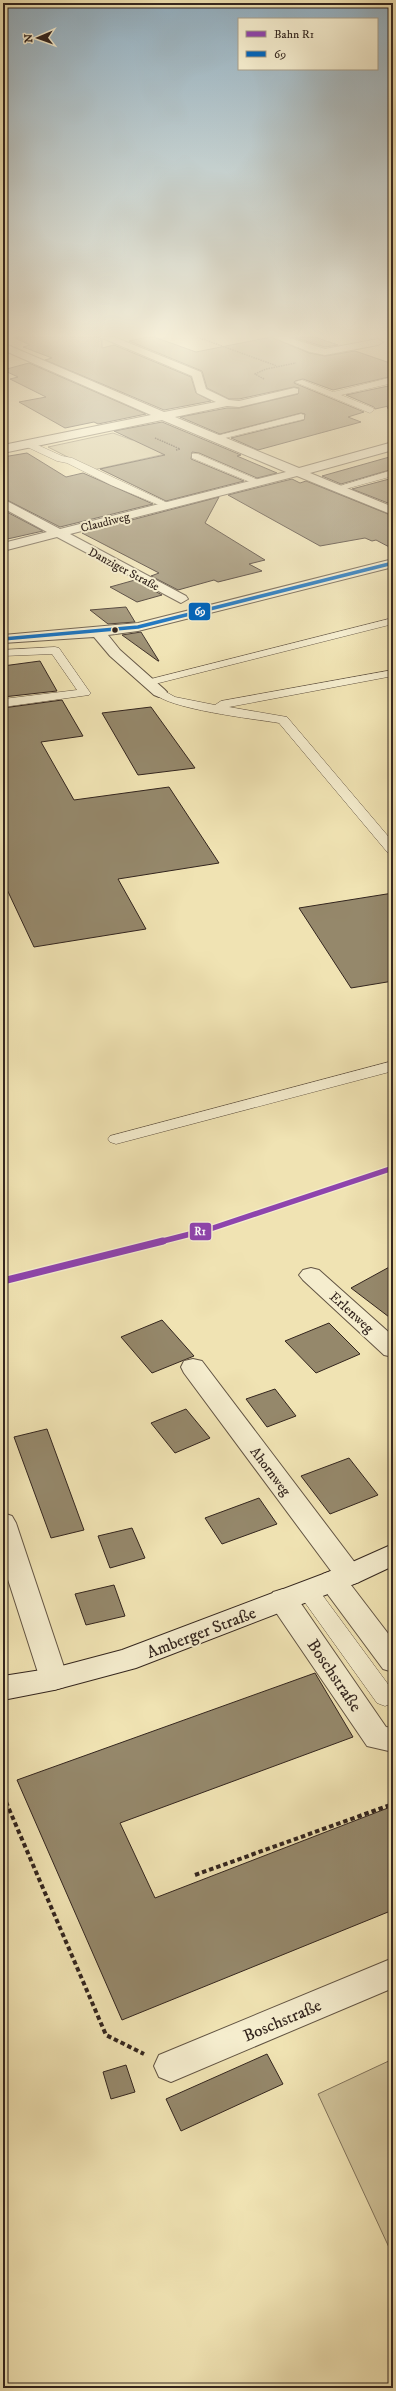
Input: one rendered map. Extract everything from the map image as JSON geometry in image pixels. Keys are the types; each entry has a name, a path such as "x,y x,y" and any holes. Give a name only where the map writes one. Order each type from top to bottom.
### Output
{"street":[{"path":"239,449 338,488 393,512"},
{"name":"Claudiweg","path":"3,547 260,483 384,449"},
{"name":"Danziger Straße","path":"3,504 181,599"},
{"path":"3,639 98,632 138,627 393,563"},
{"path":"98,632 115,653 159,692"},
{"name":"Erlenweg","path":"311,1275 393,1349"},
{"name":"Ahornweg","path":"193,1367 341,1578"},
{"path":"3,1523 54,1679"},
{"name":"Amberger Straße","path":"3,1688 54,1679 126,1660 296,1596 341,1578 393,1554"},
{"path":"341,1578 393,1661"},
{"name":"Boschstraße","path":"296,1596 377,1737 393,1740"},
{"name":"Boschstraße","path":"171,2066 393,1973"}],"lane":[{"path":"38,449 60,459 69,460 114,483 123,485 169,506"},
{"path":"195,456 260,483"},
{"path":"338,488 393,473"},
{"path":"147,682 393,621"},
{"path":"3,653 55,650 85,693 3,702"},
{"path":"211,707 393,673"},
{"path":"159,692 171,699 282,720 393,850"},
{"path":"116,1139 393,1066"},
{"path":"296,1596 385,1698"}],"path":[{"path":"3,1795 106,2036 171,2066"},
{"path":"195,1875 393,1804"}],"shaded area":[{"path":"51,449 174,449 179,451 93,470"},
{"path":"393,2059 393,2256 318,2094"}],"building":[{"path":"151,449 226,449 241,455 237,456 277,473 257,478 199,453 192,452 191,459 244,481 166,501 100,469 165,455"},
{"path":"27,453 66,477 83,473 153,504 60,527 3,498 3,457"},
{"path":"393,456 393,469 341,484 322,476"},
{"path":"393,478 393,505 352,489"},
{"path":"292,479 300,483 306,481 393,516 393,549 376,540 372,541 365,538 320,546 228,495"},
{"path":"219,497 205,523 265,560 249,564 262,571 218,582 214,580 178,590 151,576 159,573 82,533"},
{"path":"3,510 43,531 3,540"},
{"path":"135,580 162,595 137,602 110,587"},
{"path":"126,607 135,622 108,624 90,610"},
{"path":"141,632 159,661 122,635"},
{"path":"40,661 57,691 3,697 3,666"},
{"path":"62,700 83,736 41,742 74,800 169,787 219,863 118,879 146,929 34,947 3,881 3,708"},
{"path":"151,707 195,768 138,775 102,713"},
{"path":"393,893 393,981 351,988 299,908"},
{"path":"393,1265 393,1320 351,1288"},
{"path":"162,1320 194,1356 152,1373 121,1337"},
{"path":"329,1323 360,1354 316,1373 285,1341"},
{"path":"275,1389 296,1416 267,1427 246,1399"},
{"path":"186,1409 210,1438 175,1453 151,1423"},
{"path":"47,1429 84,1530 51,1538 14,1437"},
{"path":"349,1458 378,1495 330,1514 301,1476"},
{"path":"259,1498 277,1524 222,1544 205,1518"},
{"path":"132,1528 145,1558 110,1568 98,1536"},
{"path":"114,1585 125,1616 86,1625 75,1594"},
{"path":"315,1673 353,1737 120,1823 155,1898 393,1806 393,1910 122,2020 17,1780"},
{"path":"267,2054 283,2084 181,2131 166,2099"},
{"path":"126,2065 135,2092 111,2099 103,2072"}],"rail line":[{"name":"R1","path":"3,1281 210,1229 393,1168"}],"transit line":[{"name":"69","path":"3,639 98,632 138,627 393,563"}]}
